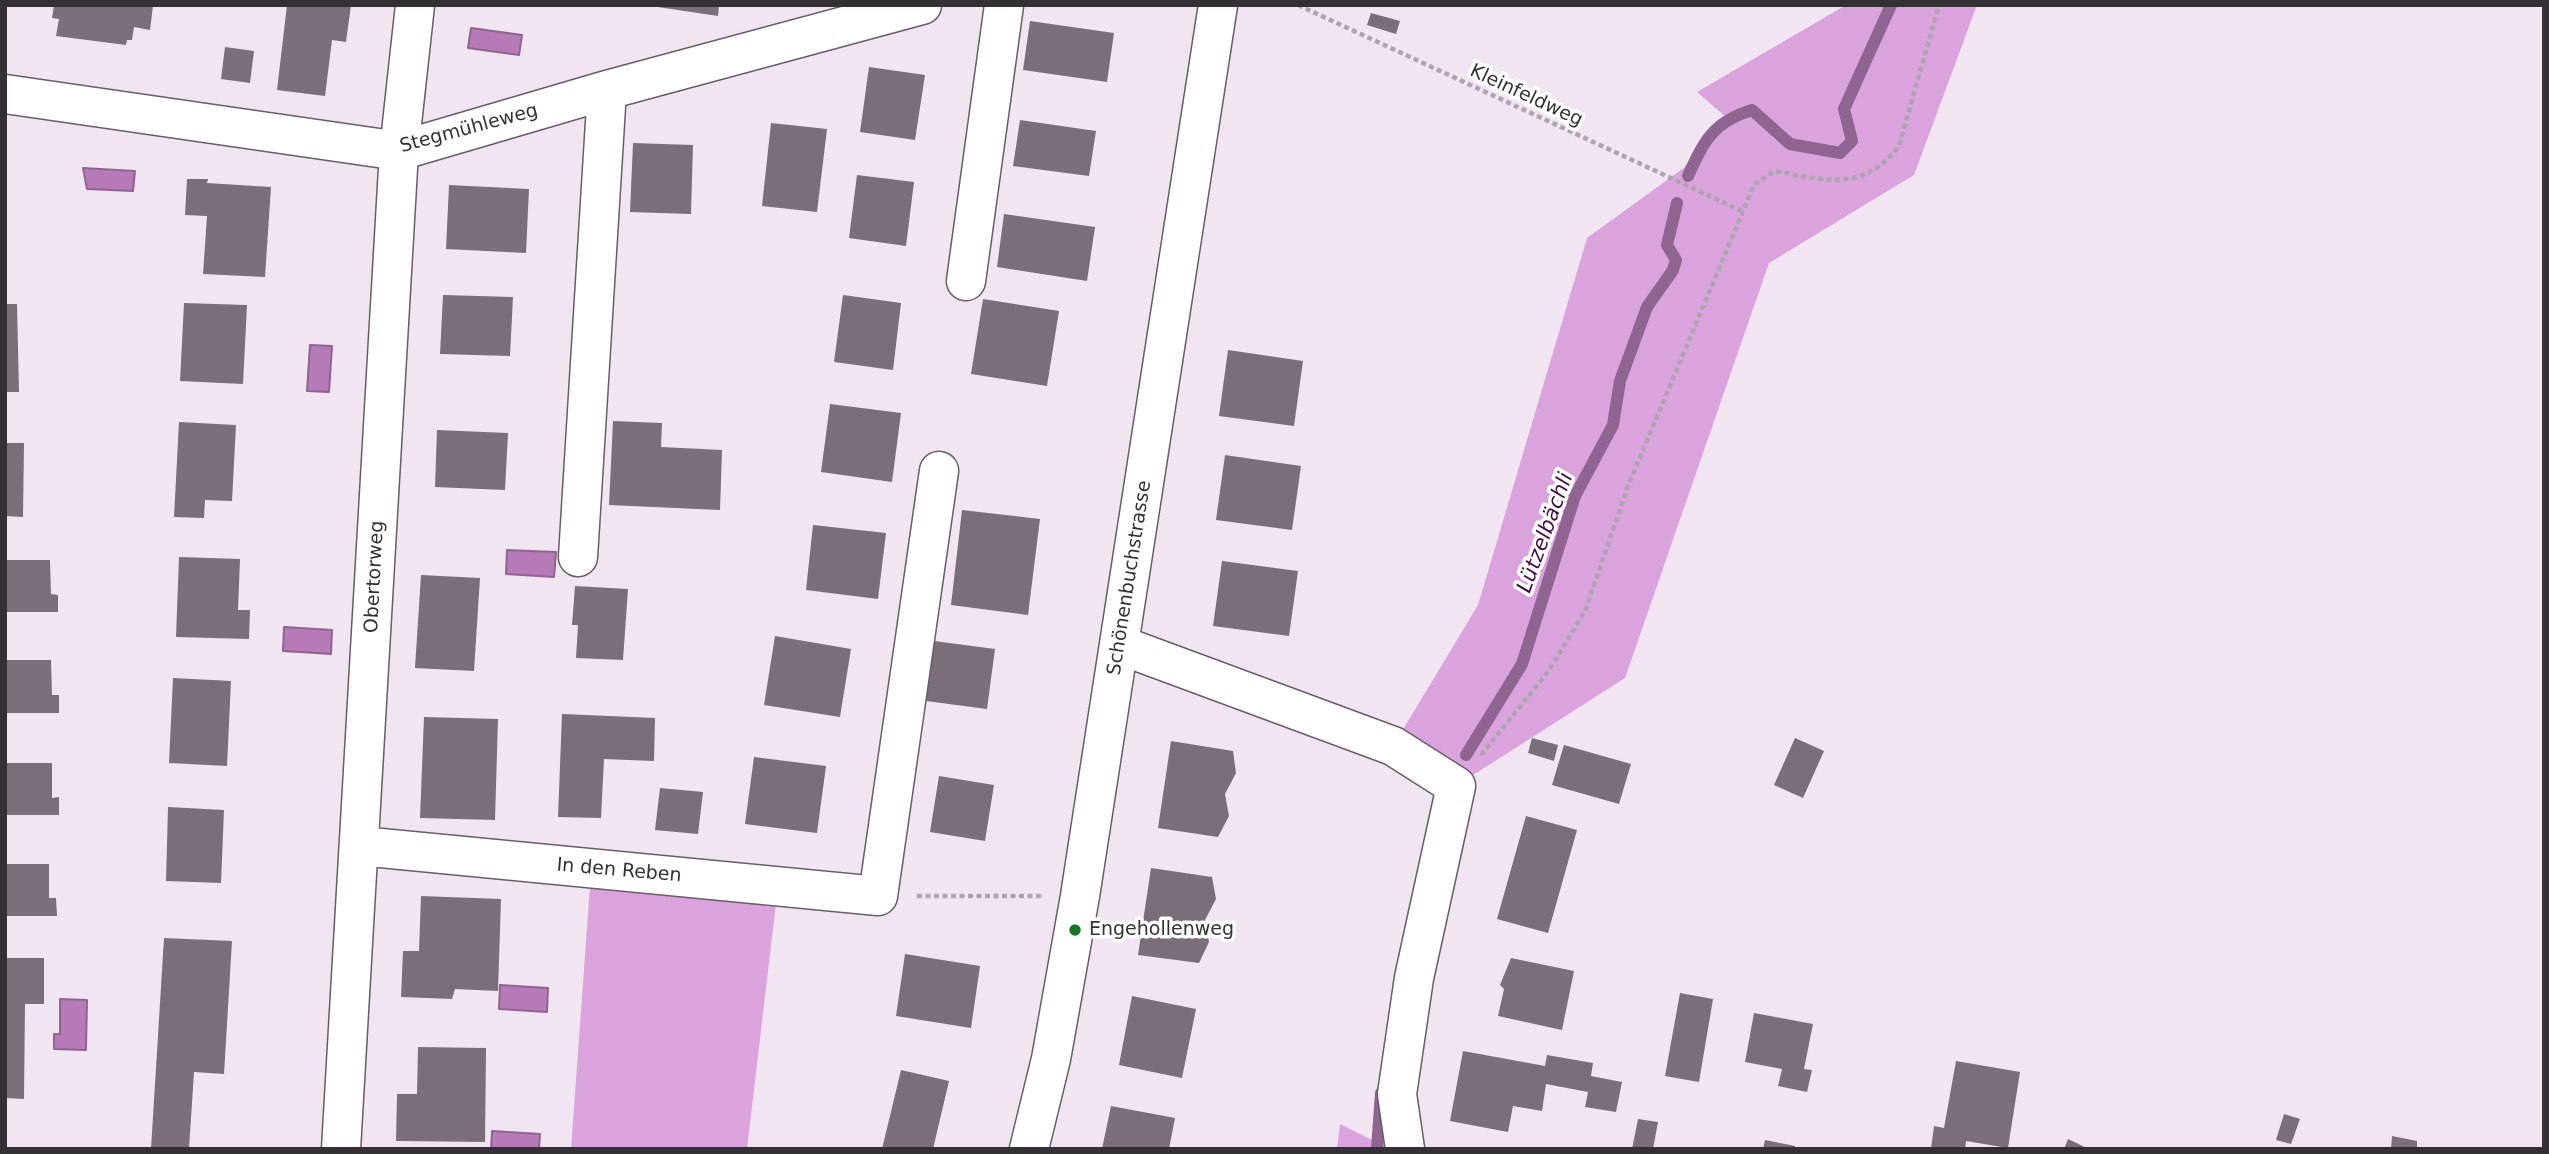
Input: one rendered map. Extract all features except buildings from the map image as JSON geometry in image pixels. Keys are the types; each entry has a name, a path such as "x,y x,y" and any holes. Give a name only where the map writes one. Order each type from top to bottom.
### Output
{"street":[{"name":"Obertorweg","path":"341,1149 399,151 415,5"},
{"name":"Stegmühleweg","path":"5,94 399,151 607,90 922,5"},
{"path":"966,281 1004,5"},
{"name":"Schönenbuchstrasse","path":"1029,1149 1051,1059 1070,956 1218,5"},
{"path":"578,557 607,90"},
{"name":"In den Reben","path":"359,846 878,896 939,471"},
{"path":"1120,645 1393,746 1456,786 1414,978 1397,1094 1405,1149"}],"path":[{"name":"Kleinfeldweg","path":"1298,5 1742,211"},
{"path":"1456,786 1548,672 1585,611 1628,486 1754,185 1774,171 1840,182 1861,178 1887,161 1899,146 1939,5"},
{"path":"938,897 1049,896"}],"shaded area":[{"path":"1846,5 1977,5 1914,175 1769,263 1625,678 1456,786 1393,746 1478,605 1587,238 1696,159 1727,118 1697,92"},
{"path":"471,28 522,35 519,55 468,48"},
{"path":"83,168 135,171 133,191 87,189"},
{"path":"310,345 332,346 329,392 307,391"},
{"path":"507,550 556,552 554,577 506,574"},
{"path":"284,627 332,630 331,654 283,651"},
{"path":"590,886 777,895 747,1149 571,1149"},
{"path":"500,985 548,988 547,1012 499,1009"},
{"path":"60,999 87,1000 86,1050 54,1049 54,1034 60,1034"},
{"path":"1340,1124 1390,1149 1337,1149"},
{"path":"492,1131 540,1134 539,1149 491,1149"}],"waterway":[{"name":"Lützelbächli","path":"1688,176 1711,134 1728,120 1752,110 1790,144 1840,153 1852,141 1844,109 1891,5"},
{"name":"Lützelbächli","path":"1466,755 1522,664 1575,496 1613,425 1620,381 1647,307 1673,270 1676,260 1667,245 1677,203"},
{"name":"Lützelbächli","path":"1377,1149 1381,1093"}],"place":[{"name":"Engehollenweg","path":"1075,930"}]}
